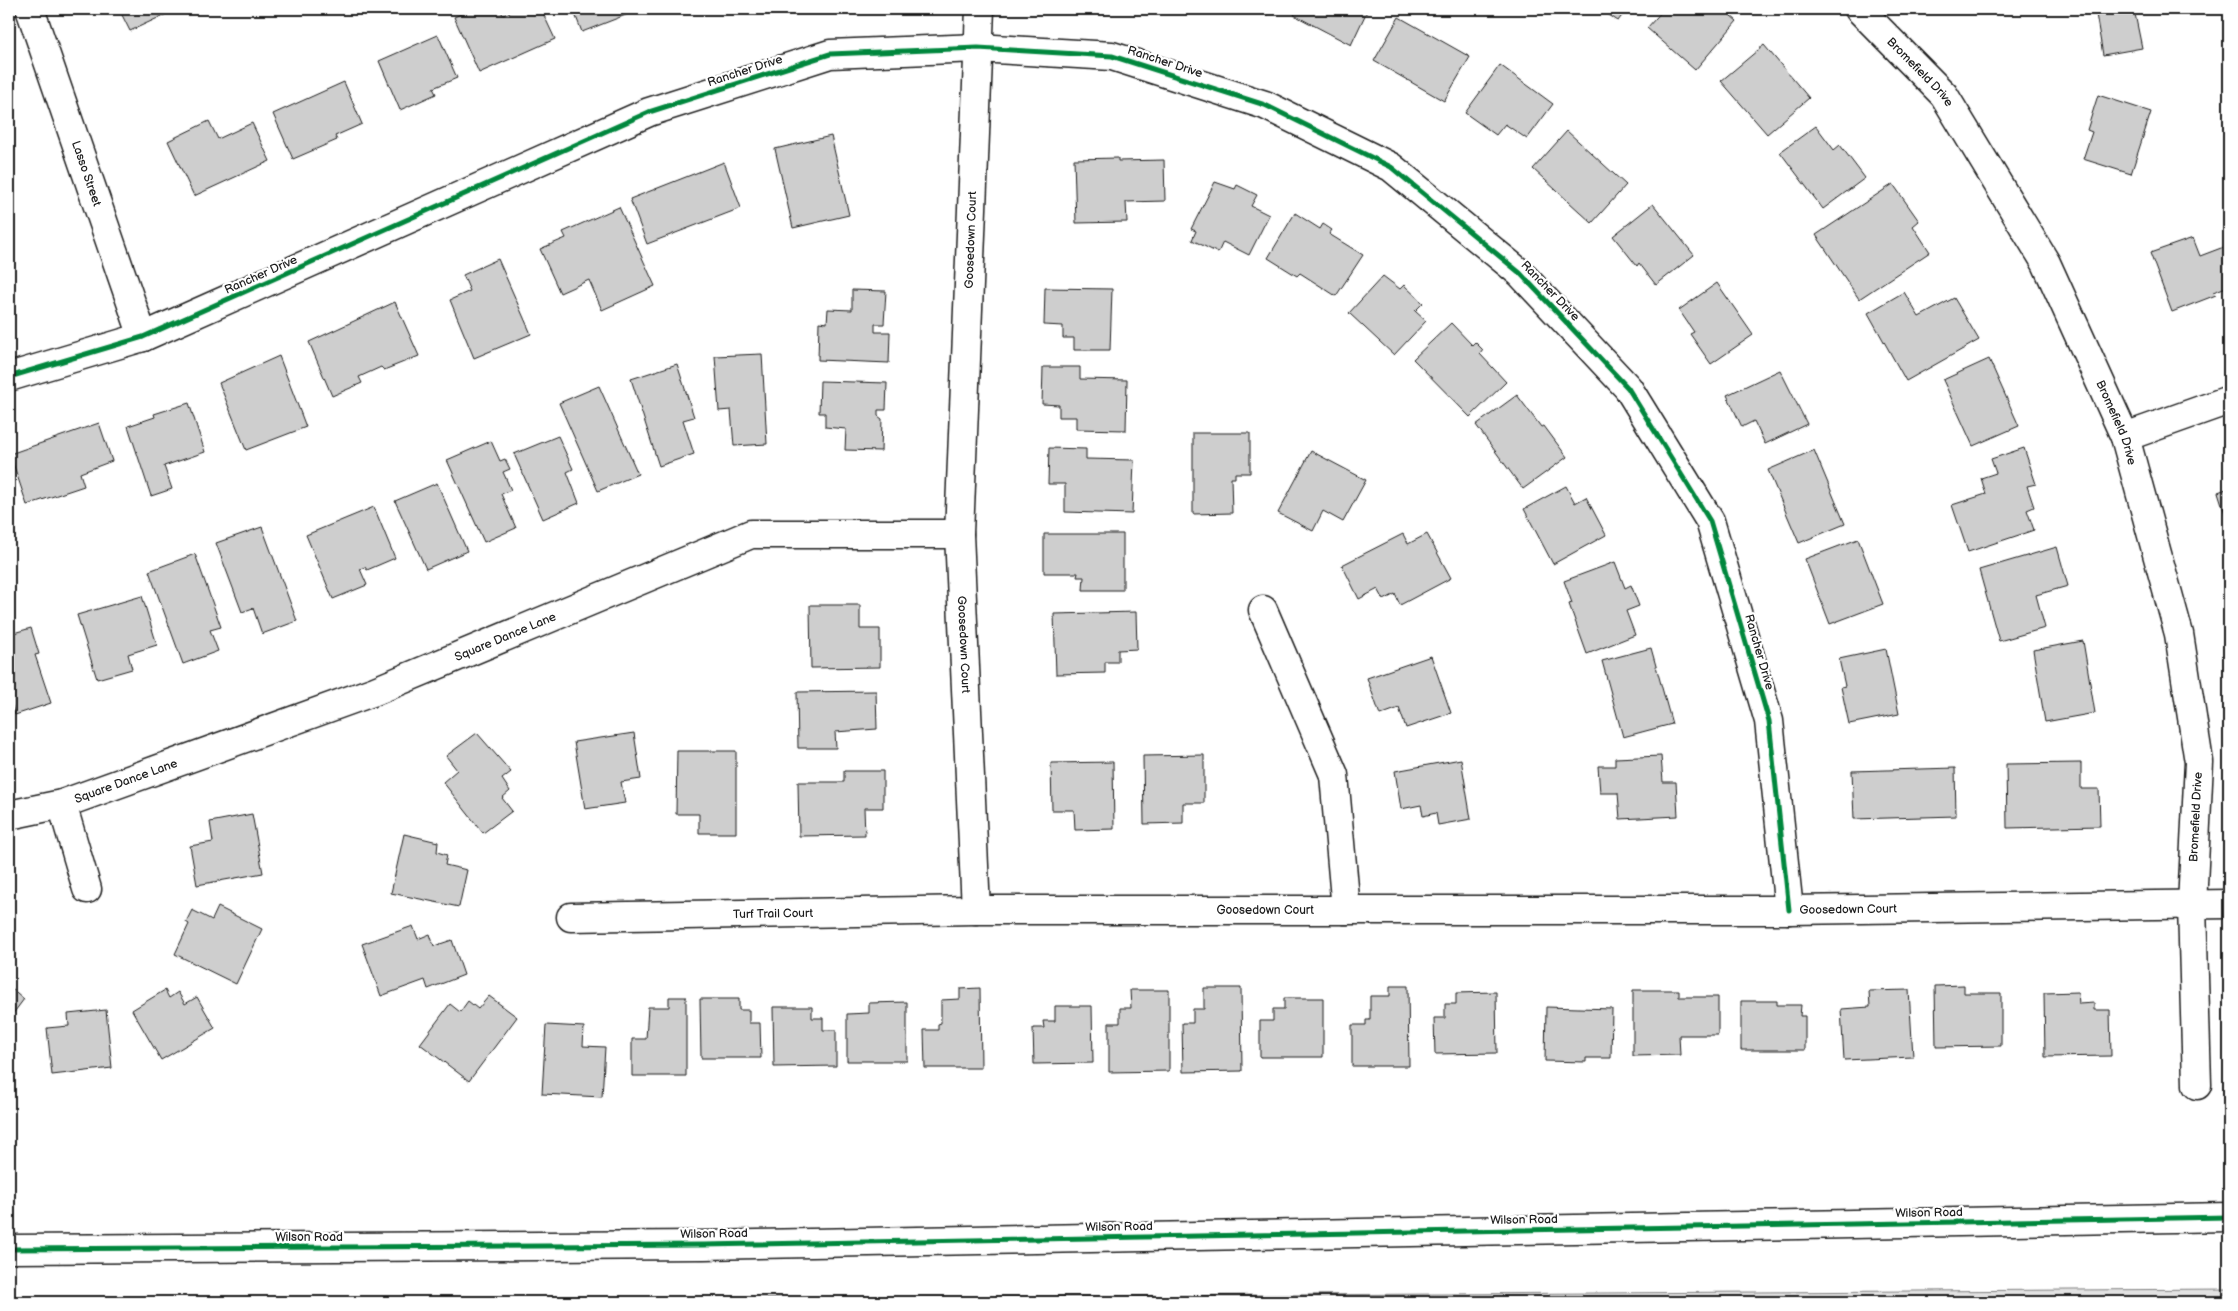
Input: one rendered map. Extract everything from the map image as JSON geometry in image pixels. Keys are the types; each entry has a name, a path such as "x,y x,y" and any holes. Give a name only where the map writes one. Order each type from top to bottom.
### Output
{"street":[{"name":"Lasso Street","path":"30,9 143,337"},
{"name":"Goosedown Court","path":"980,9 959,534 976,910 1789,910 2229,904"},
{"name":"Bromefield Drive","path":"1859,9 1944,95 2046,263 2125,437 2179,634 2199,762 2192,905 2197,1086"},
{"name":"Rancher Drive","path":"9,377 143,337 650,112 830,54 978,48 1112,56 1265,105 1391,167 1520,273 1628,388 1710,521 1769,721 1789,910"},
{"path":"2125,437 2229,400"},
{"name":"Square Dance Lane","path":"9,815 62,804 375,691 751,534 959,534"},
{"path":"1263,610 1334,775 1346,910"},
{"name":"Square Dance Lane","path":"62,804 86,889"},
{"name":"Turf Trail Court","path":"571,917 976,910"},
{"name":"Wilson Road","path":"9,1249 704,1245 2229,1217"}],"shaded area":[{"path":"2229,1289 2229,1302 183,1302"}],"building":[{"path":"119,9 174,9 175,10 130,31"},
{"path":"473,9 500,9 503,15 518,9 541,9 555,39 479,73 454,17"},
{"path":"573,9 641,9 582,32"},
{"path":"1251,9 1269,9 1267,15"},
{"path":"1297,9 1368,9 1351,45 1294,15"},
{"path":"1600,9 1627,9 1618,21"},
{"path":"1664,9 1723,9 1737,21 1695,70 1647,28"},
{"path":"2091,9 2134,9 2142,48 2103,55 2096,14 2092,15"},
{"path":"1399,17 1470,57 1444,101 1374,61"},
{"path":"438,35 457,78 433,88 436,94 400,110 379,61"},
{"path":"1764,45 1809,98 1767,134 1721,81"},
{"path":"1500,65 1553,104 1527,139 1505,124 1496,135 1465,113"},
{"path":"344,82 362,124 335,136 337,140 293,159 273,114"},
{"path":"2098,95 2151,112 2131,174 2083,159 2092,132 2087,130"},
{"path":"209,121 218,139 252,123 270,161 194,196 168,141"},
{"path":"1816,126 1834,150 1840,145 1865,178 1823,209 1780,152"},
{"path":"1567,131 1626,185 1592,223 1533,169"},
{"path":"831,136 849,215 793,228 775,149"},
{"path":"1118,158 1118,161 1164,160 1165,201 1126,202 1127,222 1076,223 1074,159"},
{"path":"724,162 741,208 647,244 630,199"},
{"path":"1215,182 1235,189 1237,185 1257,195 1251,206 1269,215 1249,255 1223,242 1218,253 1192,240 1196,231 1191,229"},
{"path":"1893,184 1919,221 1913,226 1930,252 1859,299 1816,235"},
{"path":"1653,204 1694,255 1656,285 1639,263 1637,266 1613,236"},
{"path":"619,207 655,286 602,310 589,280 560,293 540,249 566,238 563,232"},
{"path":"1295,213 1320,229 1323,224 1332,230 1329,234 1363,255 1336,296 1300,273 1297,276 1268,258"},
{"path":"2193,238 2200,256 2229,245 2229,286 2213,292 2216,295 2172,312 2150,253"},
{"path":"498,259 531,334 474,358 450,300 470,291 463,275"},
{"path":"1383,276 1400,289 1404,285 1423,303 1415,311 1426,321 1394,355 1349,313"},
{"path":"1717,283 1753,335 1711,364 1690,334 1694,332 1679,310"},
{"path":"1045,288 1112,289 1110,350 1074,350 1074,338 1063,338 1063,326 1044,325"},
{"path":"852,290 886,291 884,324 875,324 875,332 890,332 889,363 818,360 819,322 827,323 828,309 852,310"},
{"path":"1904,292 1919,317 1954,298 1979,340 1906,381 1868,313"},
{"path":"395,302 419,356 384,370 381,367 359,377 362,383 332,396 309,342"},
{"path":"1451,323 1472,345 1475,342 1483,350 1480,354 1506,382 1470,417 1413,359"},
{"path":"762,354 767,444 734,446 731,410 719,411 715,356"},
{"path":"279,356 306,427 246,450 219,383"},
{"path":"1989,359 2019,426 1973,446 1943,380"},
{"path":"677,364 694,417 683,420 694,454 659,466 631,379"},
{"path":"1043,367 1080,367 1080,379 1127,380 1126,430 1076,429 1076,417 1059,417 1059,405 1042,404"},
{"path":"1780,370 1807,424 1765,444 1754,421 1742,427 1727,395"},
{"path":"820,381 887,383 886,410 878,410 878,416 882,419 881,451 845,450 846,429 825,427 825,413 819,413"},
{"path":"599,386 638,474 598,491 559,403"},
{"path":"1517,395 1541,427 1544,426 1567,457 1523,489 1476,425"},
{"path":"189,403 205,452 164,466 172,489 151,496 128,426 155,417 154,414"},
{"path":"99,423 112,461 80,473 84,486 27,505 10,454"},
{"path":"1193,433 1250,433 1250,473 1235,473 1235,478 1231,478 1232,513 1193,514"},
{"path":"558,436 573,469 567,472 579,503 543,519 514,454"},
{"path":"491,441 500,461 505,459 510,469 503,472 511,490 501,494 516,528 484,542 447,460"},
{"path":"1049,448 1086,449 1086,459 1134,460 1132,514 1065,512 1065,484 1048,484"},
{"path":"2024,448 2036,484 2027,486 2034,507 2027,510 2034,530 1968,552 1952,505 1986,494 1981,478 1996,473 1991,459"},
{"path":"1814,450 1845,524 1799,543 1768,470"},
{"path":"1311,451 1366,480 1343,522 1323,511 1313,531 1278,513"},
{"path":"437,483 467,551 426,569 395,501"},
{"path":"1566,486 1575,503 1586,497 1606,535 1553,564 1524,509"},
{"path":"2229,488 2229,526 2218,492"},
{"path":"374,507 395,558 367,570 365,567 360,569 367,585 333,599 306,535"},
{"path":"262,527 297,621 262,634 253,608 242,612 216,543"},
{"path":"1044,534 1123,534 1123,590 1083,590 1084,577 1077,577 1078,573 1044,573"},
{"path":"1403,534 1408,544 1427,534 1451,578 1400,605 1395,594 1384,600 1378,589 1359,599 1342,565"},
{"path":"1858,539 1883,604 1830,624 1805,559"},
{"path":"2057,547 2068,586 2036,595 2045,628 1999,641 1979,570"},
{"path":"195,554 221,627 210,630 218,651 183,664 149,571"},
{"path":"1615,562 1625,588 1631,585 1639,606 1626,611 1635,635 1587,654 1569,604 1572,603 1564,581"},
{"path":"142,596 157,645 128,654 132,669 97,679 77,615"},
{"path":"810,605 860,605 860,629 880,629 880,667 811,668"},
{"path":"1136,612 1137,649 1118,650 1118,662 1105,662 1105,673 1056,674 1054,614"},
{"path":"31,628 39,654 35,655 51,703 15,715 9,697 9,636 10,634"},
{"path":"2083,641 2095,713 2045,722 2033,650"},
{"path":"1651,648 1672,724 1623,737 1602,661"},
{"path":"1886,649 1899,714 1849,724 1841,687 1845,686 1839,659"},
{"path":"1431,656 1451,713 1406,728 1399,708 1380,715 1367,678"},
{"path":"876,691 877,729 835,732 836,748 798,748 797,692"},
{"path":"477,733 511,772 502,779 510,791 502,798 512,811 483,833 443,782 457,770 446,756"},
{"path":"634,733 641,779 621,782 625,803 585,809 574,742"},
{"path":"677,751 736,751 736,833 699,833 699,814 676,814"},
{"path":"1204,755 1204,803 1183,803 1183,823 1144,824 1143,756"},
{"path":"1661,756 1663,782 1676,782 1678,816 1620,819 1618,793 1600,793 1598,766 1615,766 1615,758"},
{"path":"1461,759 1471,819 1438,825 1436,813 1423,816 1421,805 1401,809 1395,771"},
{"path":"1113,762 1114,829 1075,830 1074,810 1052,810 1051,763"},
{"path":"2081,763 2081,789 2099,789 2100,826 2007,828 2006,764"},
{"path":"1955,768 1956,816 1854,819 1852,771"},
{"path":"844,771 883,771 883,808 864,808 865,835 799,836 798,782 844,782"},
{"path":"252,814 263,873 197,885 190,846 213,842 210,822"},
{"path":"404,834 438,842 437,852 447,855 445,865 467,870 459,907 391,893"},
{"path":"218,907 262,929 236,984 175,954 189,924 186,922 192,910 212,920"},
{"path":"413,926 418,939 430,934 434,946 452,940 464,975 428,989 425,980 381,996 362,944"},
{"path":"1964,985 1964,993 2001,993 2001,1046 1936,1047 1935,986"},
{"path":"9,986 24,999 9,1019"},
{"path":"1390,986 1408,986 1409,1066 1352,1066 1352,1025 1366,1025 1366,1020 1370,1020 1370,996 1390,996"},
{"path":"980,988 981,1068 925,1068 924,1030 938,1030 938,1024 941,1023 941,1000 960,999 960,989"},
{"path":"1204,988 1241,988 1242,1071 1183,1072 1182,1023 1193,1023 1193,1009 1204,1009"},
{"path":"165,990 169,998 178,992 185,1004 197,997 215,1028 161,1060 132,1010"},
{"path":"1130,990 1169,990 1169,1071 1109,1072 1109,1023 1120,1023 1120,1008 1131,1008"},
{"path":"1633,990 1679,990 1679,997 1718,997 1718,1035 1679,1035 1680,1055 1633,1056"},
{"path":"1909,990 1913,1057 1844,1060 1841,1009 1870,1007 1869,991"},
{"path":"1496,992 1497,1053 1435,1054 1434,1018 1445,1018 1445,1004 1456,1004 1456,993"},
{"path":"2078,992 2079,1004 2094,1003 2094,1010 2110,1010 2111,1056 2045,1057 2044,993"},
{"path":"489,996 517,1017 469,1081 420,1044 450,1004 460,1012 468,1001 478,1009"},
{"path":"669,997 686,997 686,1076 632,1076 632,1039 646,1039 648,1007 669,1007"},
{"path":"1284,998 1323,998 1323,1057 1260,1057 1260,1021 1273,1021 1273,1009 1284,1009"},
{"path":"700,999 739,999 739,1010 749,1010 749,1023 760,1023 761,1058 701,1058"},
{"path":"1741,1001 1777,1001 1777,1005 1801,1005 1800,1016 1805,1016 1805,1050 1741,1050"},
{"path":"907,1002 907,1061 847,1061 847,1014 869,1013 869,1003"},
{"path":"1055,1006 1092,1006 1093,1063 1034,1064 1033,1028 1044,1028 1043,1021 1055,1021"},
{"path":"773,1007 812,1007 812,1018 823,1018 823,1030 836,1030 836,1066 774,1067"},
{"path":"1546,1007 1612,1009 1611,1058 1586,1058 1586,1062 1545,1061"},
{"path":"106,1010 112,1068 52,1075 47,1028 69,1026 68,1014"},
{"path":"546,1025 584,1027 583,1046 605,1047 602,1097 542,1094"}],"cycle path":[{"path":"9,377 143,337 649,112 830,54 978,48 1112,56 1265,105 1391,167 1520,273 1628,388 1710,521 1769,721 1789,910"},
{"path":"9,1249 704,1245 2229,1217"}]}
